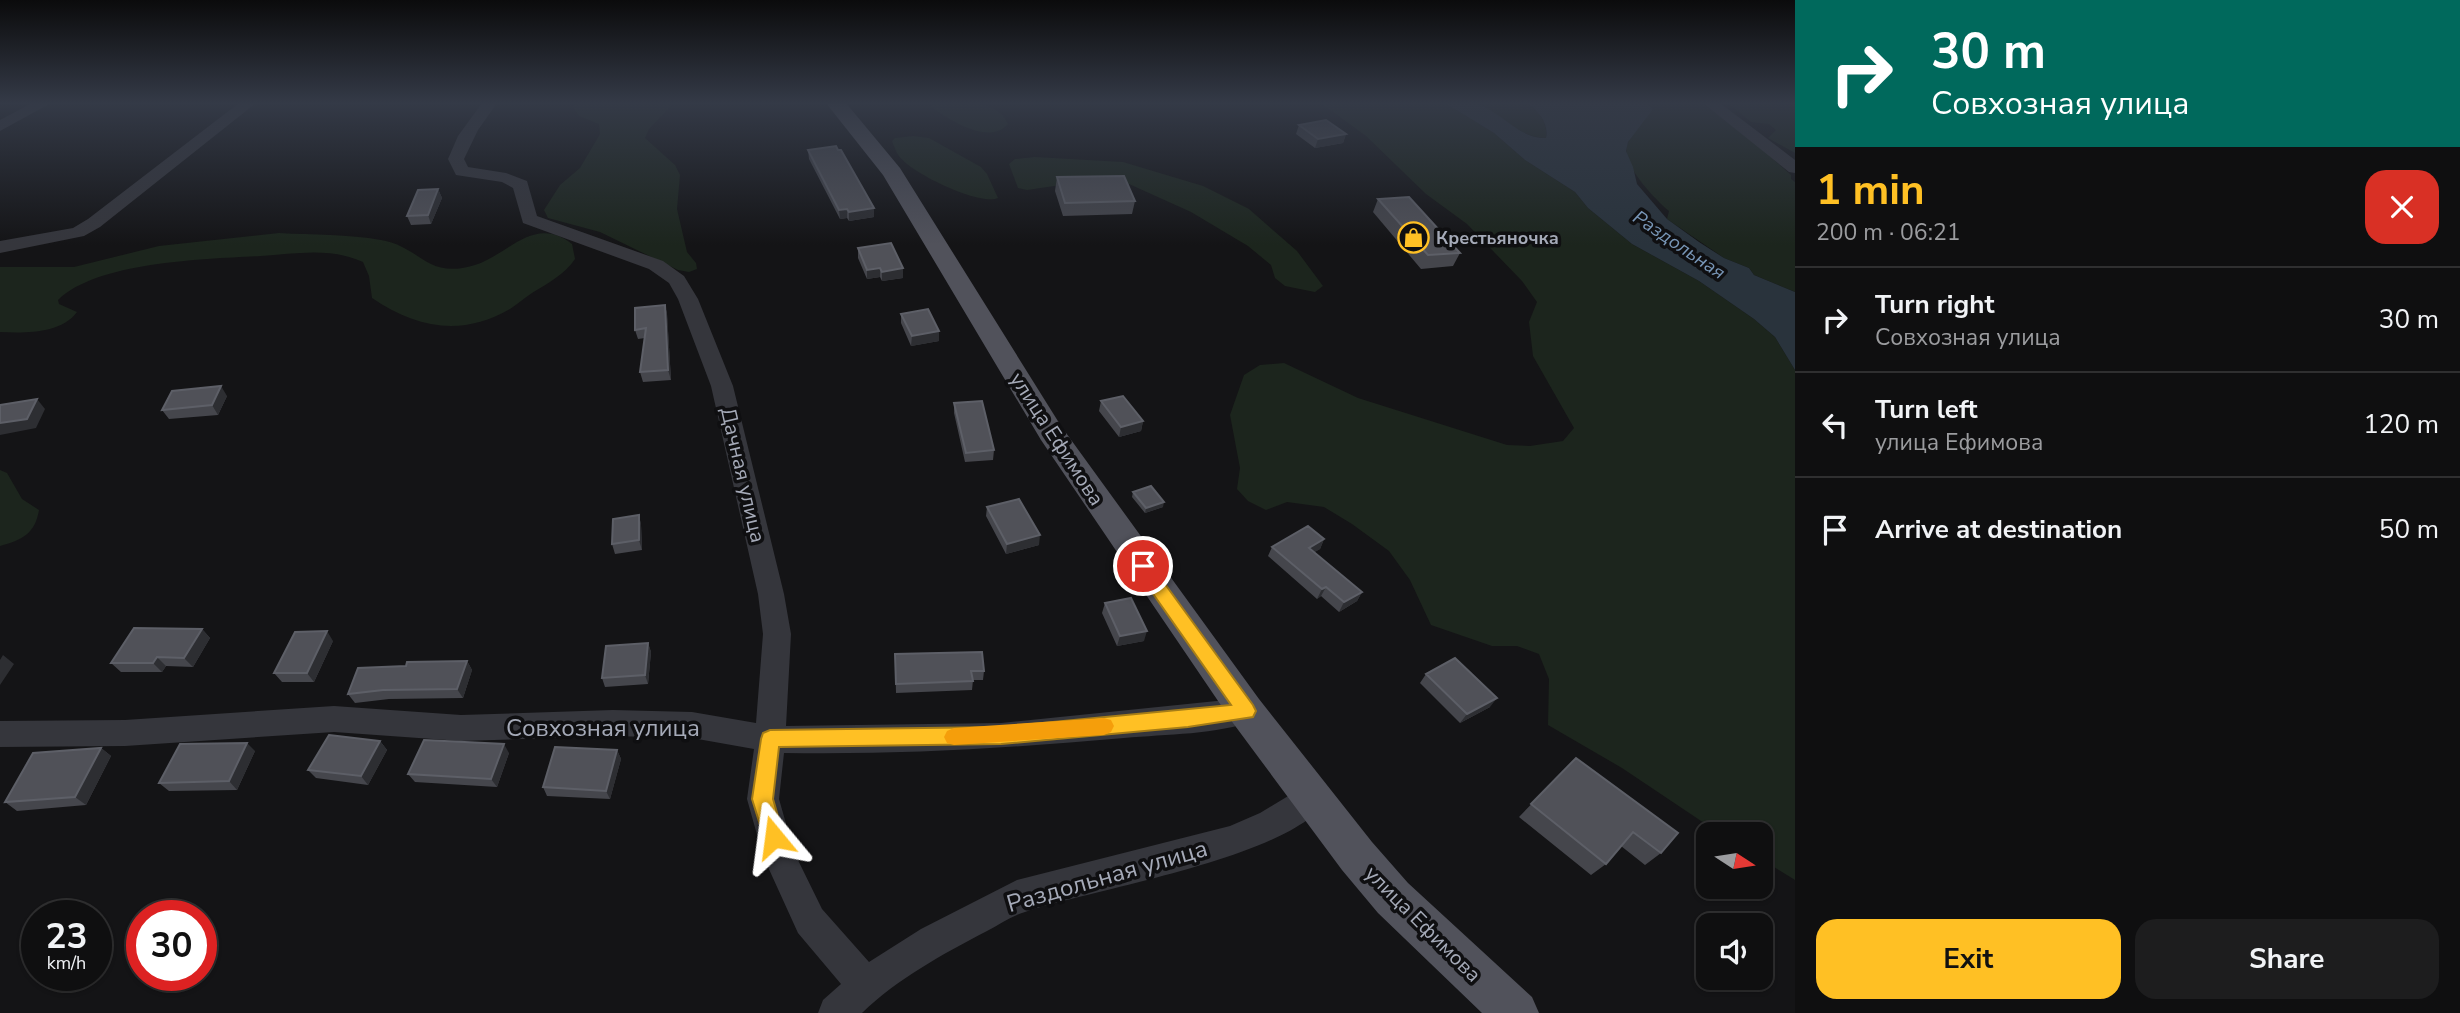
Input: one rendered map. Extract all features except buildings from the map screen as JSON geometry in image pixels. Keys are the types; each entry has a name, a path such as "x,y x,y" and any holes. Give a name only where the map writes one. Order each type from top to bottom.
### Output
{"main road":[{"name":"улица Ефимова","path":"873,150 892,173 1051,433 1246,711 1392,898 1516,1013"}],"street":[{"path":"0,247 78,232 94,223 188,150"},
{"name":"Дачная улица","path":"459,150 456,159 462,171 506,178 521,185 529,219 656,265 677,280 688,299 722,386 771,594 777,634 763,799 779,856 810,921 865,985"},
{"path":"1773,150 1795,167"},
{"name":"Совхозная улица","path":"0,734 125,733 334,719 461,728 613,723 692,725 770,739 1001,736 1246,711"},
{"name":"Раздольная улица","path":"836,1013 865,985 933,941 1017,897 1232,841 1270,824 1314,796"}],"shaded area":[{"path":"590,150 659,150 675,165 680,175 677,209 687,252 696,263 697,269 689,272 678,270 600,232 548,218 544,210 560,185 580,168"},
{"path":"896,150 951,150 981,167 998,198 989,199 961,193 917,171"},
{"path":"1381,150 1514,150 1575,192 1588,208 1632,244 1699,281 1754,319 1775,337 1795,370 1795,880 1773,866 1773,822 1703,822 1622,768 1548,725 1549,679 1539,654 1517,646 1492,646 1431,625 1410,580 1389,551 1352,524 1324,507 1287,502 1266,510 1248,501 1237,489 1240,468 1230,415 1244,375 1260,365 1284,363 1358,398 1507,445 1530,446 1563,441 1574,428 1533,356 1529,322 1537,302 1522,281 1467,224 1426,194"},
{"path":"1627,150 1763,150 1791,175 1795,182 1795,292 1754,275 1749,268 1724,258 1667,219 1669,211 1634,172"},
{"path":"1035,157 1123,162 1203,186 1249,209 1297,251 1323,286 1315,292 1285,286 1275,278 1271,265 1248,246 1191,212 1129,184 1061,185 1027,190 1018,188 1009,164 1015,159"},
{"path":"279,233 381,240 406,249 435,266 459,269 487,260 533,235 545,233 558,236 572,244 575,259 561,274 510,309 492,318 457,326 422,322 372,298 369,276 363,262 338,254 312,253 184,261 126,270 76,287 58,300 59,304 77,312 62,325 42,331 0,332 0,267 74,267 159,246"},
{"path":"0,470 7,473 22,499 39,510 34,525 26,535 0,546"}],"water":[{"name":"Раздольная","path":"1514,150 1626,150 1637,184 1667,219 1724,258 1749,268 1754,275 1795,292 1795,370 1775,337 1754,319 1699,281 1632,244 1588,208 1575,192"}],"slow traffic":[{"path":"954,737 1001,736 1104,726"}],"place":[{"name":"Крестьяночка","path":"1413,238"}],"route":[{"path":"774,837 763,799 770,739 1001,736 1246,711 1143,566"}]}
